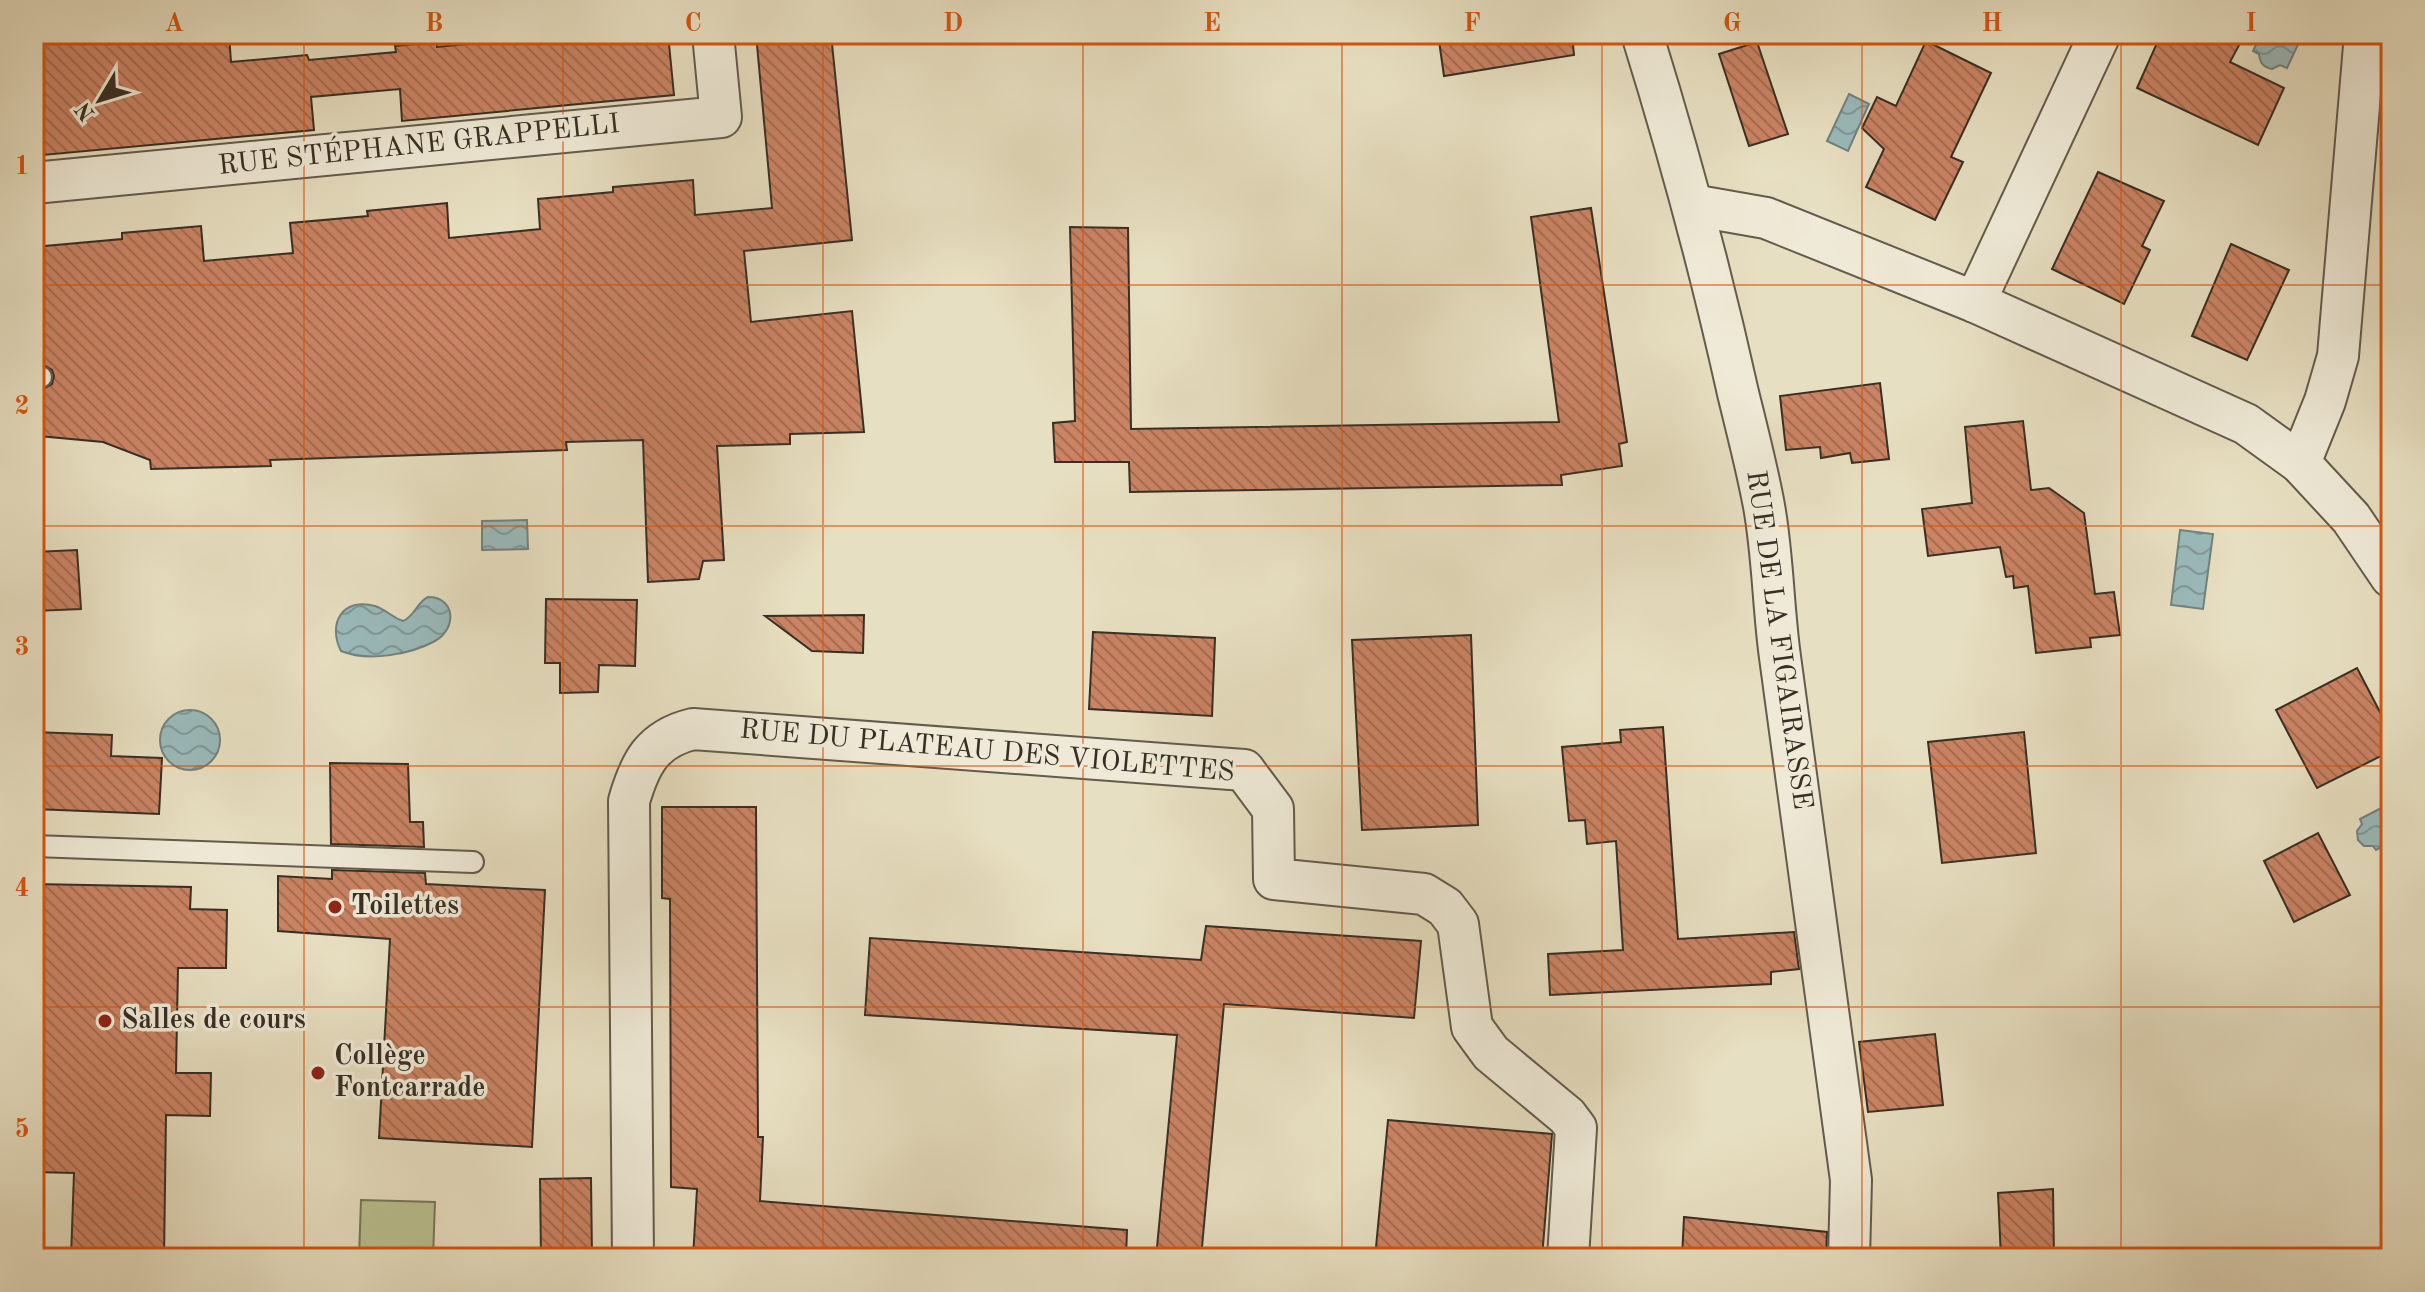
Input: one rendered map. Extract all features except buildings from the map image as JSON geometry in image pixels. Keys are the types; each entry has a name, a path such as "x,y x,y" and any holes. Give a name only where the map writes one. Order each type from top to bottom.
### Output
{"street":[{"name":"RUE STÉPHANE GRAPPELLI","path":"34,183 721,117 713,34"},
{"name":"RUE DE LA FIGAIRASSE","path":"1642,34 1711,272 1764,505 1778,643 1851,1180 1849,1258"},
{"path":"1975,302 2100,34"},
{"path":"2300,463 2321,414 2338,356 2365,34"},
{"path":"1692,205 1766,218 1975,302 2246,424 2300,463 2351,518 2391,577"},
{"name":"RUE DU PLATEAU DES VIOLETTES","path":"633,1258 629,801 637,772 648,755 671,734 693,729 1244,770 1273,809 1274,879 1424,894 1445,907 1458,924 1472,1027 1491,1053 1567,1116 1576,1128 1568,1258"}],"lane":[{"path":"34,846 473,862"}],"green space":[{"path":"361,1200 435,1202 433,1258 359,1258"}],"water":[{"path":"2261,34 2303,34 2287,68 2280,65 2272,69 2262,64 2259,54 2253,51"},
{"path":"1849,94 1869,104 1848,151 1827,141"},
{"path":"527,520 528,549 482,550 482,521"},
{"path":"2180,530 2213,534 2203,609 2171,605"},
{"path":"428,597 444,602 450,614 447,629 435,641 388,655 363,656 341,651 337,641 337,622 346,609 354,605 375,606 403,621"},
{"path":"190,710 202,712 211,719 218,728 218,752 211,761 202,768 190,770 178,768 169,761 162,752 160,740 162,728 169,719 178,712"},
{"path":"2391,803 2391,842 2376,850 2373,846 2364,846 2358,840 2357,831 2362,824 2360,819"}],"place":[{"name":"Toilettes","path":"335,907"},
{"name":"Salles de cours","path":"105,1021"},
{"name":"Collège Fontcarrade","path":"318,1073"}]}
